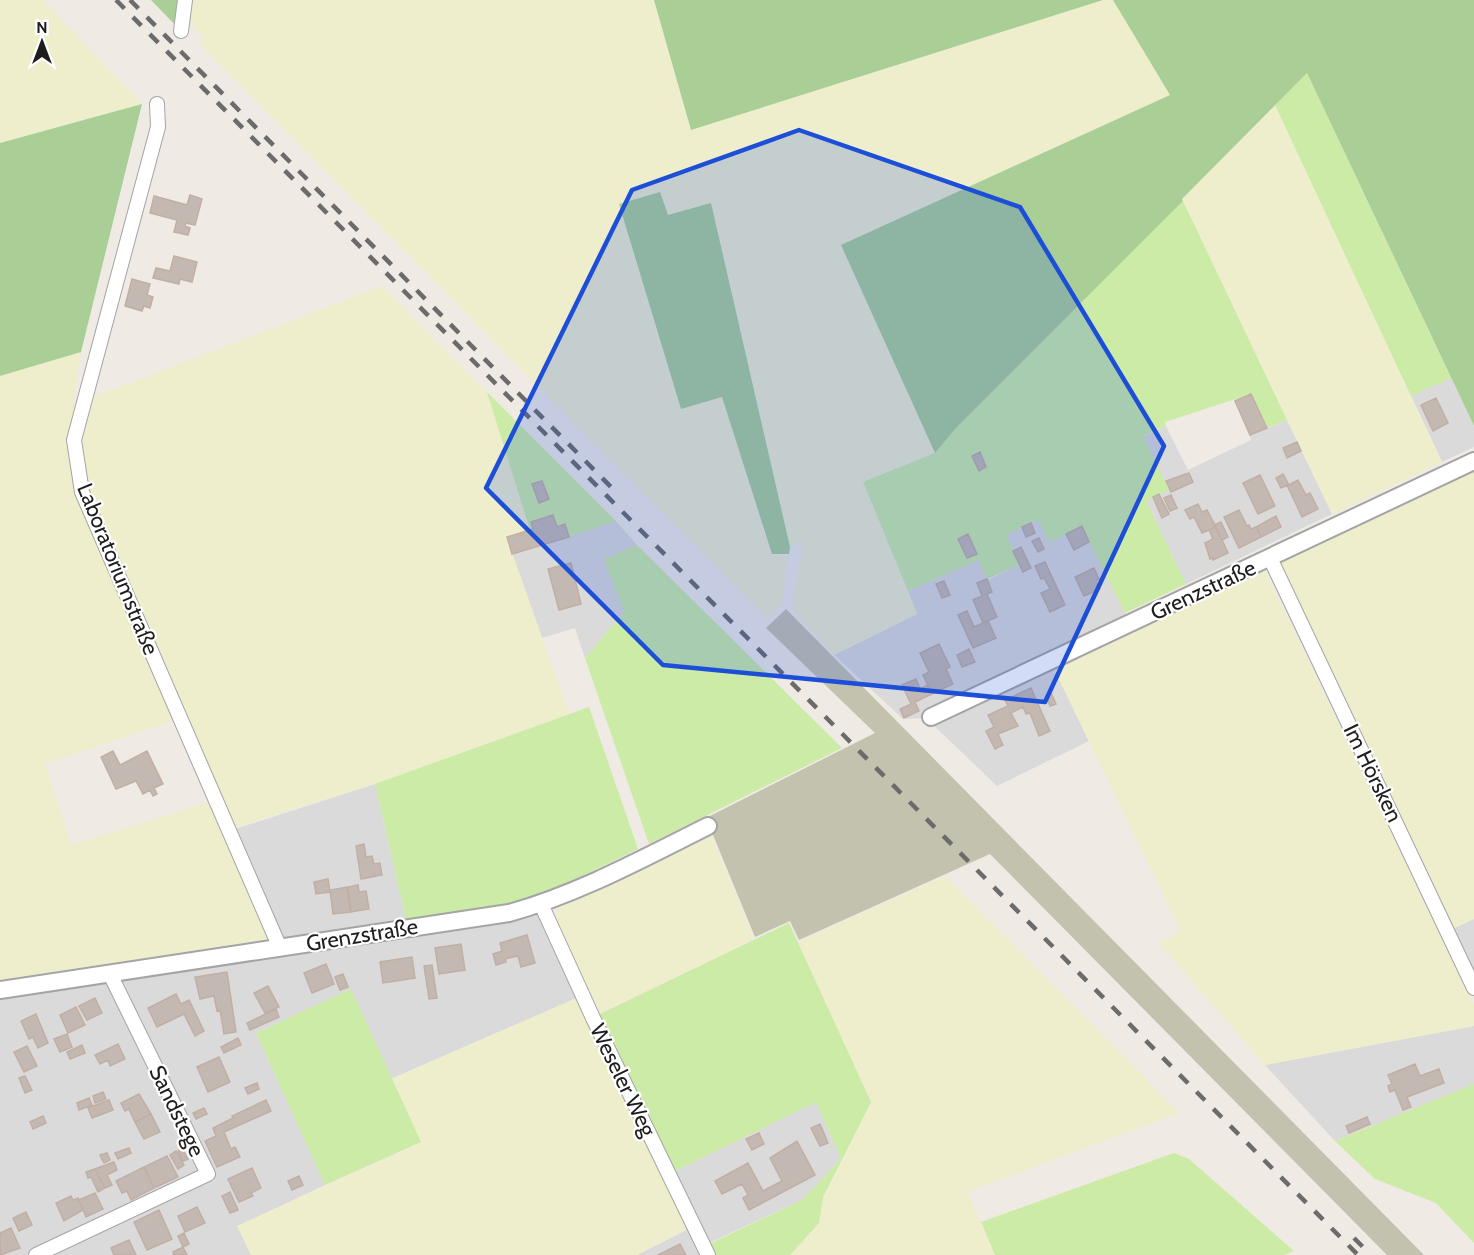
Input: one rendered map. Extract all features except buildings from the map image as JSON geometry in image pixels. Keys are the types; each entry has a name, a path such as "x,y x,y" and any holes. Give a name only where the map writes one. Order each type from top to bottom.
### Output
{"street":[{"path":"181,31 185,0"},
{"name":"Laboratoriumstraße","path":"157,104 158,127 74,440 82,492 280,948"},
{"name":"Grenzstraße","path":"931,717 1474,461"},
{"name":"Im Hörsken","path":"1270,558 1474,988"},
{"name":"Grenzstraße","path":"0,990 509,913 541,904 708,826"},
{"name":"Weseler Weg","path":"541,904 593,1018 708,1255"},
{"name":"Sandstege","path":"36,1255 208,1174 110,974"}],"highlighted area":[{"path":"799,130 1020,207 1164,446 1045,702 663,665 486,488 632,190"}],"shaded area":[{"path":"0,0 43,0 142,104 0,143"},
{"path":"192,0 654,0 691,130 1103,0 1113,0 1170,95 841,245 935,453 863,482 917,614 834,655 792,609 803,541 790,547 711,203 668,216 660,192 620,204 681,409 722,397 771,554 788,557 782,603 768,619 200,44 204,39 190,22"},
{"path":"1275,105 1442,462 1332,514 1182,199"},
{"path":"382,286 487,392 530,530 507,538 569,714 375,784 229,829 280,948 0,993 0,376 81,352 73,405","holes":["180,718 216,800 71,845 45,764"]},
{"path":"1451,378 1474,426 1474,447 1442,462 1411,396"},
{"path":"1287,420 1332,514 1186,584 1146,501 1143,437 1166,426 1188,470 1251,440 1249,436"},
{"path":"1474,471 1474,919 1454,928 1281,563"},
{"path":"1038,520 1082,526 1134,631 1055,671 1089,741 997,786 926,718 903,719 834,655 917,614 908,591 978,560 988,580 1019,564 1006,535"},
{"path":"616,521 637,545 604,559 624,612 585,658 575,628 542,638 512,554"},
{"path":"1265,571 1474,1005 1474,1026 1265,1065 1159,943 1181,931 1055,671 1134,631"},
{"path":"786,609 1424,1255 1387,1255 990,854 799,940 790,921 755,937 706,818 875,733 766,628"},
{"path":"375,784 406,919 532,900 579,997 391,1079 351,989 256,1033 325,1185 238,1226 251,1255 0,1255 0,988 223,833"},
{"path":"710,832 754,939 600,1014 554,921 560,904"},
{"path":"945,876 1179,1113 967,1192 995,1255 790,1255 819,1223 822,1197 871,1102 798,942"},
{"path":"1474,919 1474,973 1454,928"},
{"path":"579,997 665,1176 686,1230 637,1255 251,1255 237,1226 420,1143 391,1079"},
{"path":"1474,1026 1474,1084 1335,1141 1265,1065"},
{"path":"816,1102 841,1159 802,1200 707,1244 712,1255 637,1255 686,1230 665,1176"}],"green space":[{"path":"151,0 192,0 190,22 181,31"},
{"path":"654,0 1103,0 691,130"},
{"path":"1113,0 1474,0 1474,426 1307,73 1182,199 1183,201 956,428 935,453 841,245 1170,95"},
{"path":"1307,73 1451,378 1411,396 1275,105"},
{"path":"142,104 81,352 0,376 0,143"},
{"path":"660,192 668,215 711,203 790,547 789,554 772,554 722,397 681,409 619,204"},
{"path":"1183,201 1287,420 1267,428 1251,394 1165,422 1166,426 1143,436 1169,490 1146,501 1186,584 1125,613 1082,527 1049,542 1038,520 1006,535 1020,564 987,579 978,560 908,591 863,482 935,453 956,428"},
{"path":"487,392 616,521 569,537 557,527 553,515 530,530"},
{"path":"637,545 842,748 649,844 585,658 624,612 604,559"},
{"path":"589,707 638,849 532,900 406,919 375,784"},
{"path":"789,923 871,1102 823,1197 819,1223 790,1255 712,1255 707,1245 802,1200 841,1159 816,1102 675,1171 600,1014"},
{"path":"351,989 421,1142 325,1185 256,1033"},
{"path":"1474,1084 1474,1243 1436,1203 1375,1179 1335,1141"},
{"path":"1174,1153 1189,1159 1294,1251 1284,1255 995,1255 981,1222"}],"railway":[{"path":"116,0 1358,1255"},
{"path":"130,0 613,489"},
{"path":"1354,1238 1371,1255"}]}
